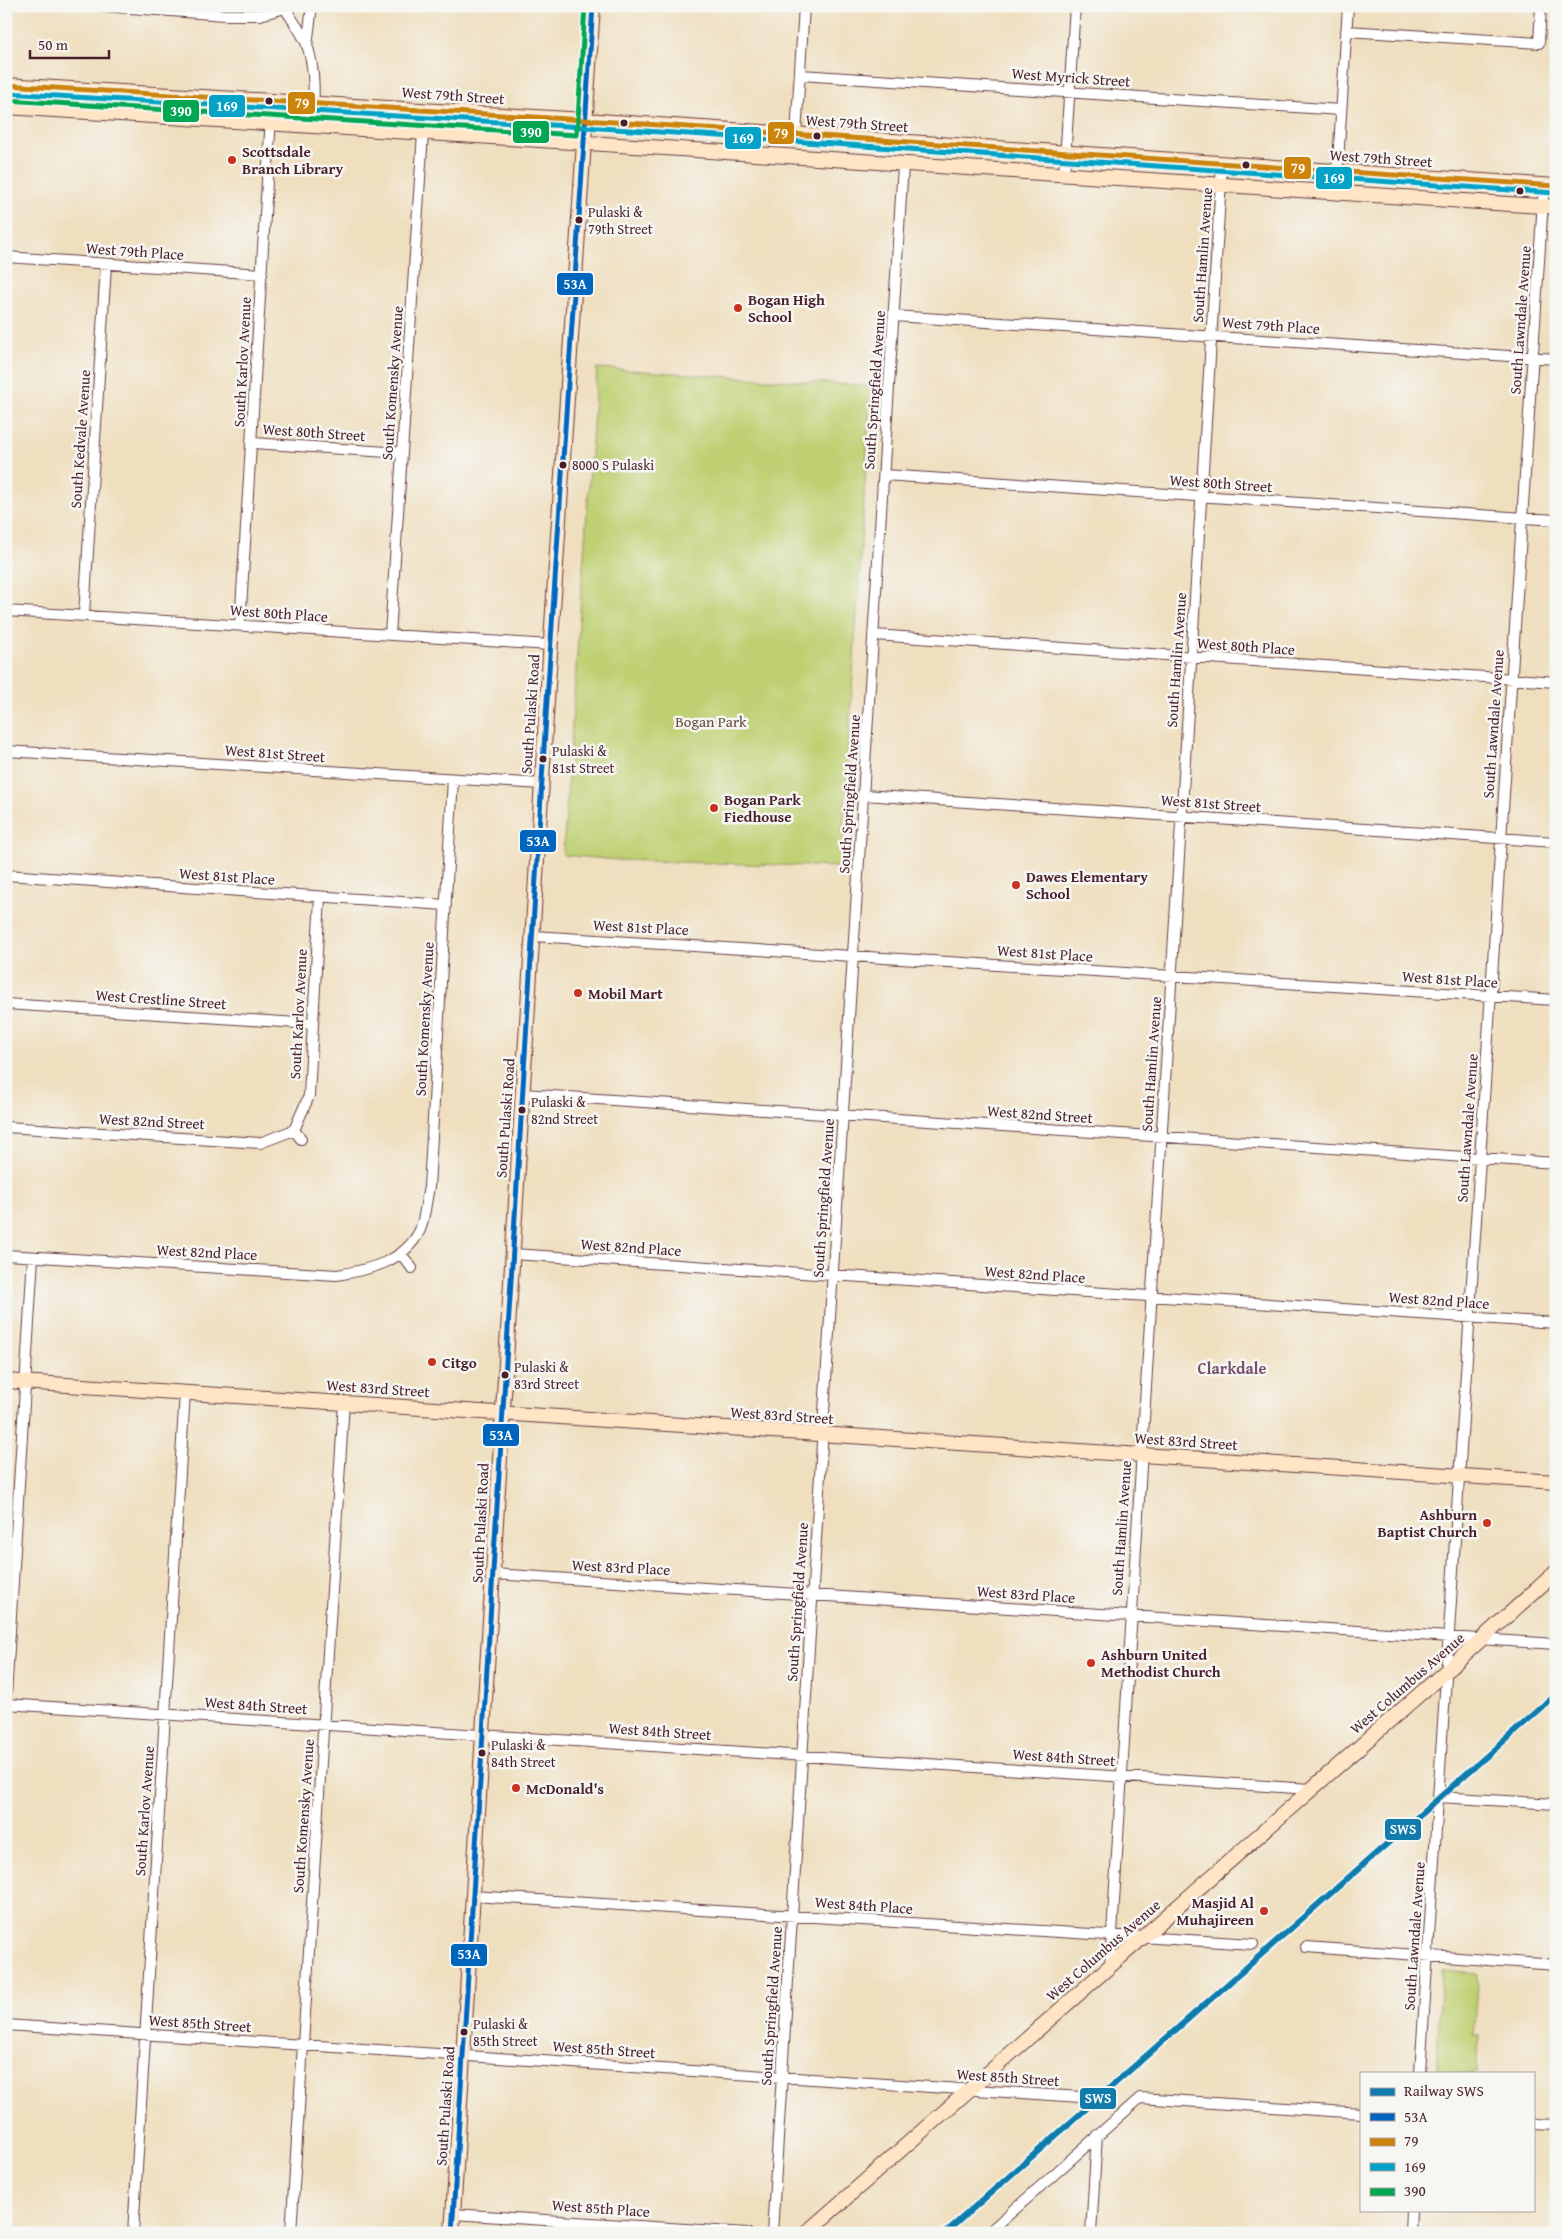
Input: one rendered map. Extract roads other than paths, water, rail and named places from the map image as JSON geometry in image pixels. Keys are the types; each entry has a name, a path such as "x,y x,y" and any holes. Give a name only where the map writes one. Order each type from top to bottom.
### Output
{"main road":[{"name":"South Pulaski Road","path":"452,2233 550,645 593,6"},
{"name":"West 79th Street","path":"6,84 314,102 1550,185"},
{"path":"6,107 1549,207"},
{"name":"West 83rd Street","path":"6,1381 1556,1482"},
{"name":"West Columbus Avenue","path":"806,2233 1556,1572"}],"street":[{"path":"103,6 224,11 260,15 288,7 307,46 312,71 314,102 312,126"},
{"path":"307,46 312,6"},
{"path":"796,135 804,6"},
{"path":"1064,175 1075,6"},
{"path":"1336,193 1348,6"},
{"path":"1346,31 1539,43 1541,6"},
{"name":"West Myrick Street","path":"800,76 1341,110"},
{"name":"South Karlov Avenue","path":"240,625 253,443 272,100"},
{"name":"South Komensky Avenue","path":"390,635 423,133"},
{"name":"South Hamlin Avenue","path":"1110,1966 1222,164"},
{"name":"South Springfield Avenue","path":"772,2233 903,165"},
{"name":"South Lawndale Avenue","path":"1420,2072 1532,358 1550,185"},
{"name":"West 79th Place","path":"6,257 262,274"},
{"name":"South Kedvale Avenue","path":"84,615 106,265"},
{"name":"West 79th Place","path":"894,316 1556,360"},
{"name":"West 80th Street","path":"253,443 402,453"},
{"name":"West 80th Street","path":"884,474 1556,520"},
{"name":"West 80th Place","path":"6,611 550,645"},
{"name":"West 80th Place","path":"874,635 1556,682"},
{"name":"West 81st Street","path":"6,751 542,784"},
{"name":"South Komensky Avenue","path":"401,1254 420,1230 429,1187 453,779"},
{"name":"West 81st Street","path":"864,795 1556,842"},
{"name":"West 81st Place","path":"6,875 446,905"},
{"name":"South Karlov Avenue","path":"294,1130 308,1096 320,897"},
{"name":"West 81st Place","path":"533,936 1556,1000"},
{"name":"West Crestline Street","path":"6,1004 313,1024"},
{"name":"West 82nd Street","path":"523,1094 1556,1163"},
{"name":"West 82nd Street","path":"6,1127 260,1143 294,1130"},
{"path":"294,1130 301,1140"},
{"path":"401,1254 412,1268"},
{"name":"West 82nd Place","path":"6,1255 337,1275 368,1269 401,1254"},
{"name":"West 82nd Place","path":"513,1254 1556,1322"},
{"path":"6,1696 33,1257"},
{"name":"South Karlov Avenue","path":"133,2233 185,1392"},
{"name":"South Komensky Avenue","path":"291,2233 344,1402"},
{"name":"West 83rd Place","path":"493,1574 1556,1644"},
{"name":"West 84th Street","path":"6,1704 1311,1789"},
{"path":"1438,1797 1556,1804"},
{"name":"West 84th Place","path":"473,1896 1253,1944"},
{"path":"1306,1947 1556,1965"},
{"name":"West 85th Street","path":"6,2025 1080,2097"},
{"path":"988,2233 1140,2098 1360,2113"},
{"path":"1534,2124 1556,2125"},
{"path":"1091,2233 1097,2135"},
{"path":"1410,2233 1411,2212"},
{"name":"West 85th Place","path":"454,2214 747,2233"}],"rail line":[{"name":"SWS","path":"945,2233 1556,1695"}],"place":[{"name":"Scottsdale Branch Library","path":"232,160"},
{"name":"Pulaski & 79th Street","path":"579,220"},
{"name":"Bogan High School","path":"738,308"},
{"name":"8000 S Pulaski","path":"563,465"},
{"name":"Pulaski & 81st Street","path":"543,759"},
{"name":"Bogan Park Fiedhouse","path":"714,808"},
{"name":"Dawes Elementary School","path":"1016,885"},
{"name":"Mobil Mart","path":"578,993"},
{"name":"Pulaski & 82nd Street","path":"522,1110"},
{"name":"Citgo","path":"432,1362"},
{"name":"Pulaski & 83rd Street","path":"505,1375"},
{"name":"Ashburn Baptist Church","path":"1487,1523"},
{"name":"Ashburn United Methodist Church","path":"1091,1663"},
{"name":"Pulaski & 84th Street","path":"482,1753"},
{"name":"McDonald's","path":"516,1788"},
{"name":"Masjid Al Muhajireen","path":"1264,1911"},
{"name":"Pulaski & 85th Street","path":"464,2032"}],"district":[{"name":"Clarkdale","path":"1232,1368"}],"park label":[{"name":"Bogan Park","path":"711,721"}]}
